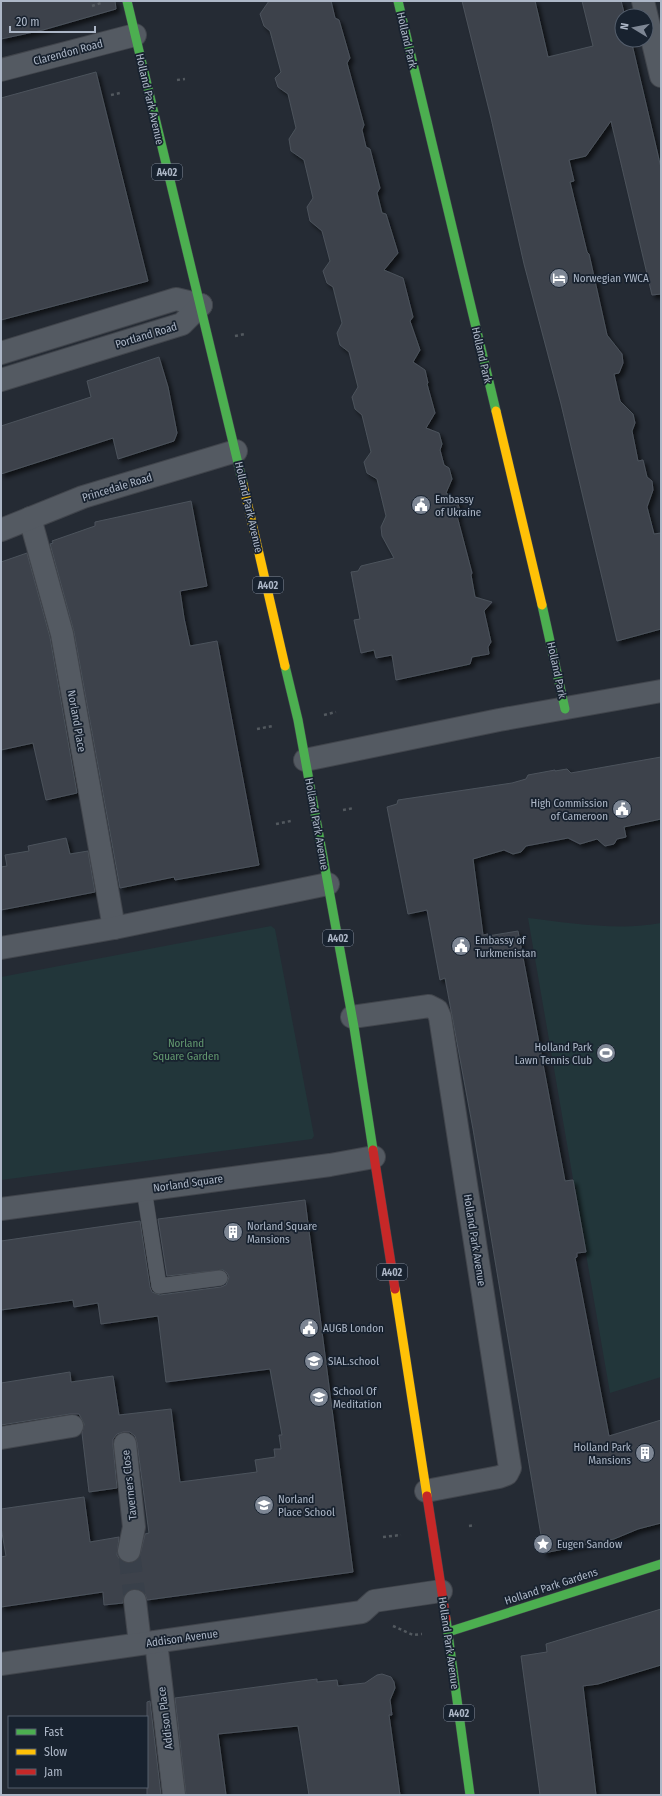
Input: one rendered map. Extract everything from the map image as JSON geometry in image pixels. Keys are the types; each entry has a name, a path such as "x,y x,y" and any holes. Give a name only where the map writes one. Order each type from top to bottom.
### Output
{"main road":[{"name":"Holland Park Avenue","path":"128,1 155,122 201,305 292,688 306,760 352,1018 448,1632 470,1795"},
{"name":"Holland Park","path":"398,1 558,672 565,709"},
{"name":"Holland Park Gardens","path":"448,1632 661,1564"}],"street":[{"path":"643,1 661,76"},
{"name":"Clarendon Road","path":"1,70 135,35"},
{"path":"1,353 176,299 201,305"},
{"name":"Portland Road","path":"1,380 182,324 201,305"},
{"name":"Princedale Road","path":"1,530 83,497 236,451"},
{"name":"Norland Place","path":"30,518 62,634 114,928"},
{"name":"Holland Park","path":"306,760 438,732 661,691"},
{"path":"1,948 114,928 328,884"},
{"name":"Holland Park Avenue","path":"352,1018 429,1006 437,1010 443,1033 510,1468 507,1474 499,1477 426,1492"},
{"name":"Norland Square","path":"1,1209 330,1165 374,1157"},
{"path":"1,1438 72,1426"},
{"name":"Taverners Close","path":"125,1444 134,1527 130,1551"},
{"name":"Addison Avenue","path":"1,1664 362,1612 374,1601 441,1591"},
{"path":"135,1602 148,1643"},
{"name":"Addison Place","path":"148,1643 174,1795"}],"lane":[{"path":"144,1189 159,1286 220,1278"}],"path":[{"path":"92,6 101,4"},
{"path":"177,80 185,79"},
{"path":"112,95 120,93"},
{"path":"230,338 245,334"},
{"path":"324,715 336,712"},
{"path":"256,729 275,725"},
{"path":"343,810 354,808"},
{"path":"276,824 294,821"},
{"path":"469,1526 475,1525"},
{"path":"383,1537 401,1535"},
{"path":"362,1612 413,1635 448,1632"}],"green space":[{"name":"Holland Park Lawn Tennis Club","path":"528,918 577,924 612,926 661,923 661,1377 610,1393"},
{"name":"Norland Square Garden","path":"271,926 275,929 314,1136 312,1139 1,1180 1,977"}],"building":[{"path":"1,1 115,1 116,9 43,30 1,39"},
{"path":"269,1 331,1 335,18 339,20 350,58 347,63 364,125 362,130 366,147 370,149 380,188 377,193 382,213 386,214 398,253 384,270 403,278 413,317 410,321 420,350 413,362 425,370 427,384 435,413 426,428 439,433 442,444 440,450 444,465 449,468 452,479 446,493 457,500 460,511 457,516 472,573 471,575 475,597 492,602 484,611 491,642 488,647 489,654 472,657 470,664 396,680 392,655 376,658 374,650 361,653 354,620 360,619 351,572 358,571 361,566 394,558 382,536 381,527 386,516 377,479 367,473 364,462 371,452 362,415 355,409 352,397 358,387 349,352 340,345 337,333 342,323 333,287 327,283 323,271 330,261 322,231 310,221 307,207 313,198 304,160 291,151 289,139 296,128 288,94 278,87 275,78 281,72 270,31 264,26 260,14"},
{"path":"462,1 535,1 548,57 593,46 582,1 621,1 623,8 614,8 614,48 633,48 661,168 661,294 652,295 611,121 586,156 569,160 574,181 570,182 587,252 589,254 607,335 622,354 623,363 619,373 614,374 620,401 633,414 635,423 632,431 638,461 643,460 647,477 652,481 653,490 647,507 654,534 661,533 661,629 617,641 561,404 524,264 491,118"},
{"path":"96,72 148,281 1,320 1,98"},
{"path":"159,357 168,387 177,433 174,441 118,459 113,438 1,474 1,426 91,397 87,381"},
{"path":"191,501 207,586 180,591 184,618 190,646 217,641 259,865 175,880 174,877 120,888 74,632 50,544 53,543 52,541 95,526 95,522"},
{"path":"27,553 50,637 77,793 46,800 33,743 1,750 1,562"},
{"path":"661,757 661,819 624,827 626,837 617,839 614,844 605,846 597,839 580,844 568,838 526,846 521,852 513,854 504,850 473,859 483,935 488,934 488,936 518,931 565,1181 573,1180 586,1252 577,1253 577,1257 575,1258 609,1436 661,1420 661,1523 638,1529 614,1539 544,1553 473,1129 445,978 440,980 427,910 408,914 387,807 397,804 398,800 512,783 526,779 528,775 555,770 567,769 571,773"},
{"path":"66,838 70,854 88,851 95,892 1,910 1,867 7,866 5,855 29,851 28,846"},
{"path":"305,1200 353,1572 147,1600 145,1594 140,1590 133,1589 127,1591 124,1596 123,1603 104,1605 103,1592 1,1607 1,1557 6,1556 1,1527 1,1509 84,1497 90,1542 119,1537 117,1555 120,1560 127,1563 133,1563 139,1559 145,1534 149,1533 135,1436 130,1432 123,1432 117,1434 113,1439 117,1488 89,1492 82,1433 84,1424 79,1414 70,1414 1,1425 1,1383 70,1372 71,1382 113,1376 119,1415 171,1409 180,1482 257,1472 255,1460 275,1457 274,1449 281,1449 279,1435 282,1435 270,1369 166,1382 158,1316 101,1324 98,1303 74,1307 73,1300 1,1310 1,1241 140,1221 152,1292 160,1295 221,1287 226,1285 229,1277 223,1270 167,1276 158,1219"},
{"path":"661,1609 661,1665 598,1684 583,1686 596,1795 540,1795 521,1656 547,1652 546,1644"},
{"path":"382,1674 391,1677 395,1688 390,1700 392,1715 389,1715 400,1795 309,1795 298,1726 218,1734 226,1795 186,1795 175,1698 317,1679 317,1682 337,1680 338,1686 365,1683 377,1675"},
{"path":"150,1701 161,1795 147,1795 147,1702"}],"tunnel":[{"path":"129,1551 135,1601"}],"traffic: fast":[{"path":"127,1 243,484"},
{"path":"398,1 496,411"},
{"path":"542,605 565,709"},
{"path":"285,666 298,720 354,1027 373,1150"},
{"path":"448,1632 661,1564"},
{"path":"446,1619 470,1795"}],"traffic: slow":[{"path":"496,411 542,605"},
{"path":"243,484 285,666"},
{"path":"395,1289 427,1496"}],"traffic: jam":[{"path":"373,1150 395,1289"},
{"path":"427,1496 446,1619"}],"place":[{"name":"Norwegian YWCA","path":"559,278"},
{"name":"Embassy of Ukraine","path":"421,505"},
{"name":"High Commission of Cameroon","path":"622,809"},
{"name":"Embassy of Turkmenistan","path":"461,946"},
{"name":"Holland Park Lawn Tennis Club","path":"606,1053"},
{"name":"Norland Square Mansions","path":"233,1232"},
{"name":"AUGB London","path":"309,1328"},
{"name":"SIAL.school","path":"314,1361"},
{"name":"School Of Meditation","path":"319,1397"},
{"name":"Holland Park Mansions","path":"645,1453"},
{"name":"Norland Place School","path":"264,1505"},
{"name":"Eugen Sandow","path":"543,1544"}]}
